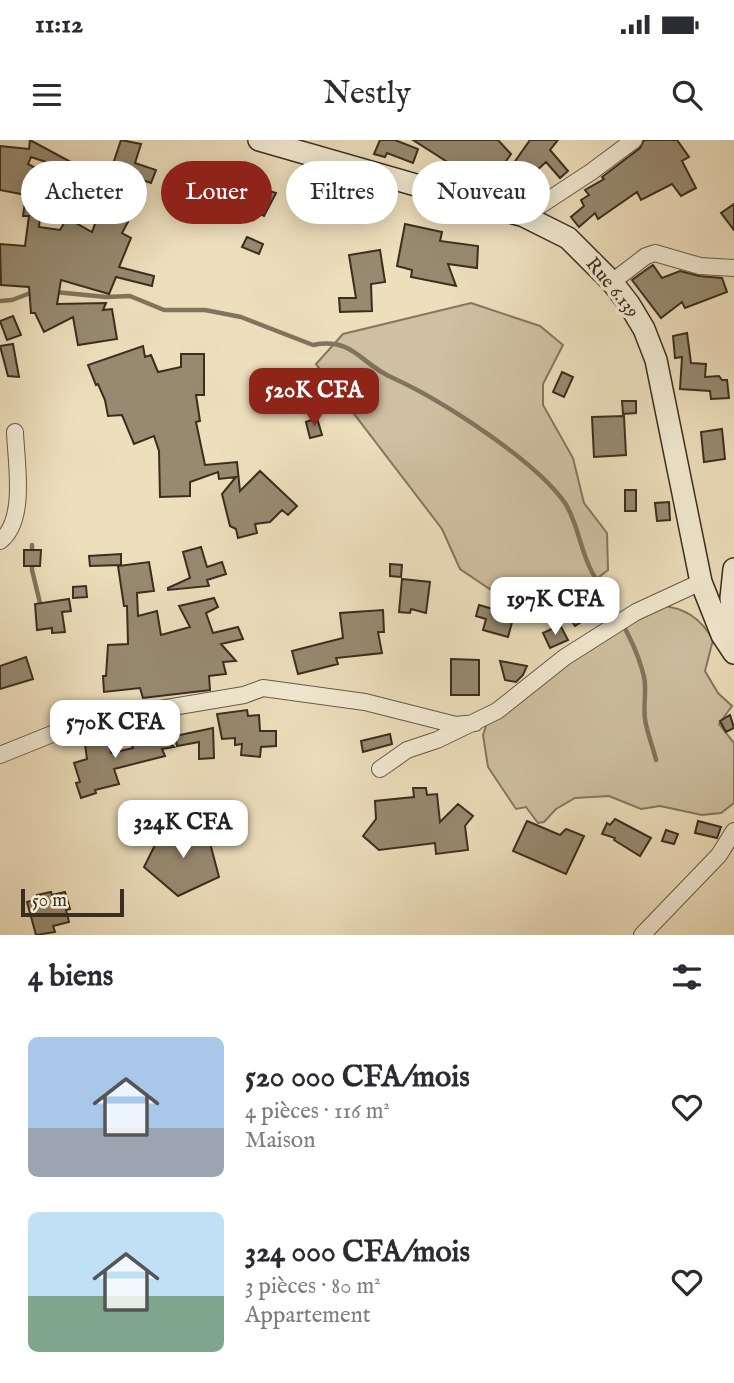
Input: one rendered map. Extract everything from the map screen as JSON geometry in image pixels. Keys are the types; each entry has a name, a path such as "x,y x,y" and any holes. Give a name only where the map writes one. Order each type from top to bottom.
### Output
{"street":[{"name":"Rue 6.139","path":"259,140 312,148 412,180"},
{"path":"550,199 634,140"},
{"name":"Rue 6.139","path":"540,224 568,238 612,282 644,329 656,360 701,582 722,635 734,653"},
{"path":"612,282 646,256 655,253 700,266 734,268"},
{"path":"0,541 9,533 17,504 15,432"},
{"path":"734,569 731,598 734,628"},
{"path":"380,769 407,750 475,723 497,710 565,657 636,612 701,582"},
{"path":"0,755 62,730 118,716 244,695 263,688 365,702 456,725 475,723"},
{"path":"642,935 719,855 734,831"}],"shaded area":[{"path":"471,303 540,326 563,345 543,384 543,405 573,458 584,503 607,533 608,570 577,594 539,607 500,596 460,569 442,529 316,364 343,334"},
{"path":"658,605 676,608 691,615 703,625 713,640 705,671 718,693 732,706 719,724 734,743 734,803 721,813 702,815 660,806 641,809 609,796 575,798 556,809 544,822 538,823 526,807 516,809 488,767 483,735 492,707"}],"building":[{"path":"30,140 69,161 43,161 31,157 29,161 21,161 21,194 0,190 0,146 29,149"},
{"path":"121,140 141,144 136,161 114,161"},
{"path":"380,140 395,140 418,149 412,163 387,153 385,157 374,154"},
{"path":"413,140 498,140 511,154 506,161 446,161"},
{"path":"530,140 558,140 550,150 568,171 560,178 550,167 550,161 515,161"},
{"path":"644,140 677,140 689,157 682,161 696,188 681,196 672,184 641,200 637,192 598,219 595,213 579,227 571,217 584,206 581,200 589,195 585,190 604,179 602,177 640,148"},
{"path":"147,167 156,170 151,183 147,182"},
{"path":"734,204 734,230 721,213"},
{"path":"28,224 60,230 64,224 78,224 92,232 95,224 127,224 122,233 131,238 119,267 154,276 152,286 116,277 109,294 61,280 57,304 106,303 103,310 112,309 117,339 78,345 73,317 44,332 35,313 31,313 29,287 1,285 0,244 25,246"},
{"path":"405,224 442,232 440,241 478,246 477,268 448,264 456,286 411,277 412,270 397,266"},
{"path":"247,237 263,244 259,254 242,247"},
{"path":"380,250 385,282 371,284 372,311 340,312 339,298 356,298 349,255"},
{"path":"653,265 662,278 680,271 722,278 727,292 685,308 682,302 661,318 632,280"},
{"path":"13,316 21,335 7,340 0,321"},
{"path":"687,333 691,363 706,364 705,377 719,376 722,380 727,380 729,398 711,399 710,391 680,389 682,357 675,358 673,336"},
{"path":"13,344 19,377 8,376 0,346"},
{"path":"143,346 145,357 151,355 158,372 181,367 181,354 204,354 204,395 196,395 200,421 196,422 205,465 237,462 240,491 260,471 297,506 288,515 282,510 270,522 255,524 257,533 238,538 236,529 230,526 222,494 236,477 219,479 218,472 190,482 190,496 160,497 159,451 154,436 134,444 122,415 108,416 105,400 88,365"},
{"path":"562,372 573,377 564,397 553,392"},
{"path":"622,401 636,401 636,413 623,414"},
{"path":"624,416 626,455 594,457 592,417"},
{"path":"317,418 322,435 310,438 306,422"},
{"path":"722,429 725,459 704,462 701,432"},
{"path":"625,490 636,490 636,511 625,511"},
{"path":"669,502 670,520 657,521 655,503"},
{"path":"201,547 207,567 222,562 226,574 207,580 209,586 168,590 190,578 183,552"},
{"path":"24,550 41,550 40,566 24,566"},
{"path":"121,554 121,565 90,566 89,556"},
{"path":"149,562 154,591 137,593 138,616 157,611 161,635 190,627 179,606 214,598 218,607 206,613 213,633 238,627 243,639 221,644 236,661 223,662 226,674 209,676 210,690 143,698 140,688 104,692 103,676 106,676 108,645 128,644 127,606 124,606 118,566"},
{"path":"390,564 402,565 401,577 390,576"},
{"path":"402,579 430,582 426,613 411,609 410,613 399,612"},
{"path":"86,586 87,597 73,598 73,587"},
{"path":"69,599 71,611 62,612 65,632 52,633 52,628 37,630 35,604"},
{"path":"583,603 591,616 575,626 566,613"},
{"path":"479,605 514,615 508,637 483,630 486,619 476,616"},
{"path":"383,610 384,632 378,632 382,653 336,658 338,664 298,674 292,651 343,638 340,613"},
{"path":"560,625 568,640 550,648 543,633"},
{"path":"26,657 33,679 0,689 0,666"},
{"path":"451,659 479,660 479,695 451,695"},
{"path":"500,661 527,666 516,682 505,680"},
{"path":"247,710 248,716 259,715 260,731 276,731 276,746 261,747 260,757 241,755 242,744 235,745 235,738 222,739 217,714"},
{"path":"730,715 734,728 726,732 720,721"},
{"path":"213,728 214,758 199,759 199,742 177,746 175,736"},
{"path":"106,730 111,753 133,748 130,735 154,731 174,747 162,749 165,756 114,769 119,784 95,790 96,793 81,798 76,783 80,782 74,763 87,759 85,744 95,743 93,733"},
{"path":"390,734 392,744 363,752 361,741"},
{"path":"413,788 426,788 427,795 437,794 440,822 458,804 473,816 465,826 468,850 436,854 435,843 379,850 363,836 376,819 375,801 414,797"},
{"path":"615,819 651,838 640,856 614,840 615,838 602,834 607,823 610,825"},
{"path":"527,821 560,835 566,829 584,836 566,874 513,851"},
{"path":"698,821 721,827 717,838 695,833"},
{"path":"164,827 207,832 219,877 178,896 144,867"},
{"path":"666,830 678,834 674,844 662,841"},
{"path":"51,892 52,895 65,892 70,909 66,910 69,922 53,926 55,932 36,935 27,902 38,899 37,895"}],"waterway":[{"path":"0,301 12,300 33,292"},
{"path":"55,292 106,297 130,296 164,310 205,310 241,317 313,345 327,344 348,348 382,372 461,416 510,450 551,486 565,503 588,564 629,636 644,677 645,719 656,760"},
{"path":"32,545 32,570 40,603"}]}
